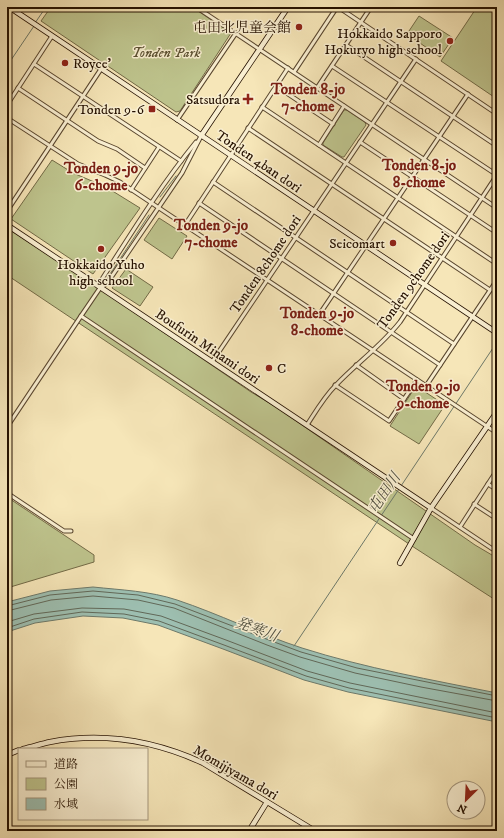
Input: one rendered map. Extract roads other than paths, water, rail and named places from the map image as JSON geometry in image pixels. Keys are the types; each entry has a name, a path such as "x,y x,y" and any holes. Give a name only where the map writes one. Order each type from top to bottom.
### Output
{"street":[{"name":"Tonden 4ban dori","path":"9,7 230,156 496,332"},
{"path":"196,7 497,208"},
{"path":"100,288 102,278 151,203 201,136 288,7"},
{"path":"294,72 338,7 497,114"},
{"path":"317,88 371,7"},
{"path":"177,120 236,33"},
{"path":"7,105 52,36"},
{"path":"346,45 497,146"},
{"name":"Tonden 8chome dori","path":"212,362 416,59"},
{"path":"34,64 181,161"},
{"path":"332,66 497,175"},
{"path":"184,226 288,68"},
{"path":"7,211 101,69"},
{"path":"276,86 333,124"},
{"path":"18,88 98,141 117,150 145,168"},
{"path":"319,316 468,94"},
{"path":"319,145 344,106"},
{"path":"262,107 497,264"},
{"path":"7,118 78,164 120,182 319,316 497,433"},
{"path":"248,128 490,290"},
{"path":"7,427 100,288 108,282 182,173 201,136"},
{"path":"360,142 497,233"},
{"path":"131,190 159,147"},
{"name":"Tonden 9chome dori","path":"307,425 318,407 335,385 392,332 407,312 497,175"},
{"path":"213,182 454,344"},
{"path":"199,203 440,364"},
{"name":"Boufurin Minami dori","path":"7,225 431,508"},
{"path":"426,386 497,280"},
{"path":"81,316 414,539"},
{"path":"356,365 404,399"},
{"path":"335,385 389,421 417,380"},
{"path":"400,563 431,508 497,412"},
{"path":"460,527 497,470"},
{"path":"488,484 497,490"},
{"path":"7,494 64,531 72,531"},
{"path":"474,504 497,519"},
{"path":"431,508 497,552"},
{"name":"Momijiyama dori","path":"28,748 51,742 83,738 114,739 134,741 184,754 204,763 315,831"},
{"path":"7,755 18,750"},
{"path":"249,831 267,802"}],"water":[{"path":"93,587 135,591 167,597 208,611 302,648 350,662 497,693 497,722 348,692 304,680 158,625 123,618 83,616 35,623 7,632 7,602 50,591"}],"waterway":[{"path":"35,23 46,7"},
{"path":"7,66 34,26"},
{"path":"160,197 176,176"},
{"path":"108,277 149,215"},
{"name":"屯田川","path":"401,486 497,342"},
{"name":"屯田川","path":"294,646 399,489"}],"place":[{"name":"屯田北児童会館","path":"299,27"},
{"name":"Hokkaido Sapporo Hokuryo high school","path":"450,41"},
{"name":"Royce'","path":"65,63"},
{"name":"Satsudora","path":"248,99"},
{"name":"Tonden 9-6","path":"152,109"},
{"name":"Seicomart","path":"393,243"},
{"name":"Hokkaido Yuho high school","path":"101,249"},
{"name":"C","path":"269,368"}],"district":[{"name":"Tonden 8-jo 7-chome","path":"308,98"},
{"name":"Tonden 8-jo 8-chome","path":"419,174"},
{"name":"Tonden 9-jo 6-chome","path":"101,176"},
{"name":"Tonden 9-jo 7-chome","path":"211,234"},
{"name":"Tonden 9-jo 8-chome","path":"317,322"},
{"name":"Tonden 9-jo 9-chome","path":"423,394"}],"park label":[{"name":"Tonden Park","path":"166,52"}],"water label":[{"name":"発寒川","path":"257,629"}]}
